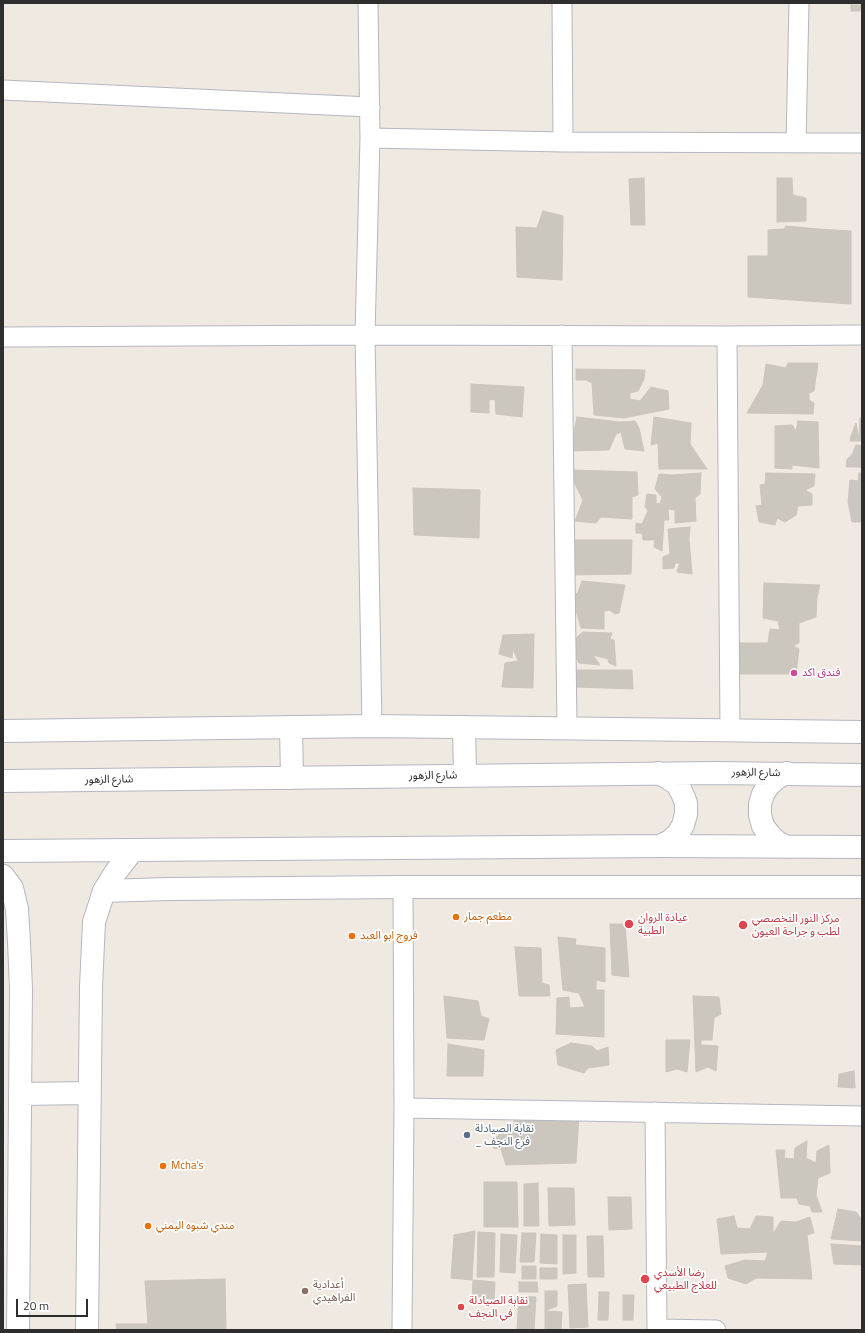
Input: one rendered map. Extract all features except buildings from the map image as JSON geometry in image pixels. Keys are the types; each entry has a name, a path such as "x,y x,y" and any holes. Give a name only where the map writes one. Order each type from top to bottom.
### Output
{"main road":[{"path":"3,731 372,726 862,732"},
{"path":"291,727 292,778"},
{"path":"464,727 465,776"},
{"path":"658,773 677,784 686,803 686,814 683,825 678,834 670,841 660,846"},
{"name":"شارع الزهور","path":"3,781 658,773 862,775"},
{"path":"787,774 777,778 769,785 763,794 760,804 760,815 763,826 777,842 787,846"},
{"path":"3,850 660,846 862,847"},
{"path":"87,1330 94,922 104,891 115,873 133,850"},
{"path":"6,884 17,909 20,950 21,989 18,1330"},
{"path":"104,891 403,887 862,887"},
{"path":"20,1094 90,1093"}],"street":[{"path":"368,3 370,138 365,335 372,726"},
{"path":"562,3 563,142"},
{"path":"796,143 799,3"},
{"path":"3,90 370,107"},
{"path":"370,138 563,142 862,143"},
{"path":"562,335 567,728"},
{"path":"3,337 862,335"},
{"path":"727,336 730,730"},
{"path":"402,1330 404,1108 403,887"},
{"path":"404,1108 862,1116"},
{"path":"655,1112 657,1330 716,1330"}],"place":[{"name":"فندق اكد","path":"794,673"},
{"name":"مطعم جمار","path":"456,917"},
{"name":"عيادة الروان الطبية","path":"629,924"},
{"name":"مركز النور التخصصي لطب و جراحة العيون","path":"743,925"},
{"name":"فروج ابو العبد","path":"352,936"},
{"name":"نقابة الصيادلة _ فرع النجف","path":"467,1135"},
{"name":"Mcha’s","path":"163,1166"},
{"name":"مندي شبوه اليمني","path":"148,1226"},
{"name":"رضا الأسدي للعلاج الطبيعي","path":"645,1279"},
{"name":"أعدادية الفراهيدي","path":"305,1291"},
{"name":"نقابة الصيادلة في النجف","path":"461,1307"}]}
